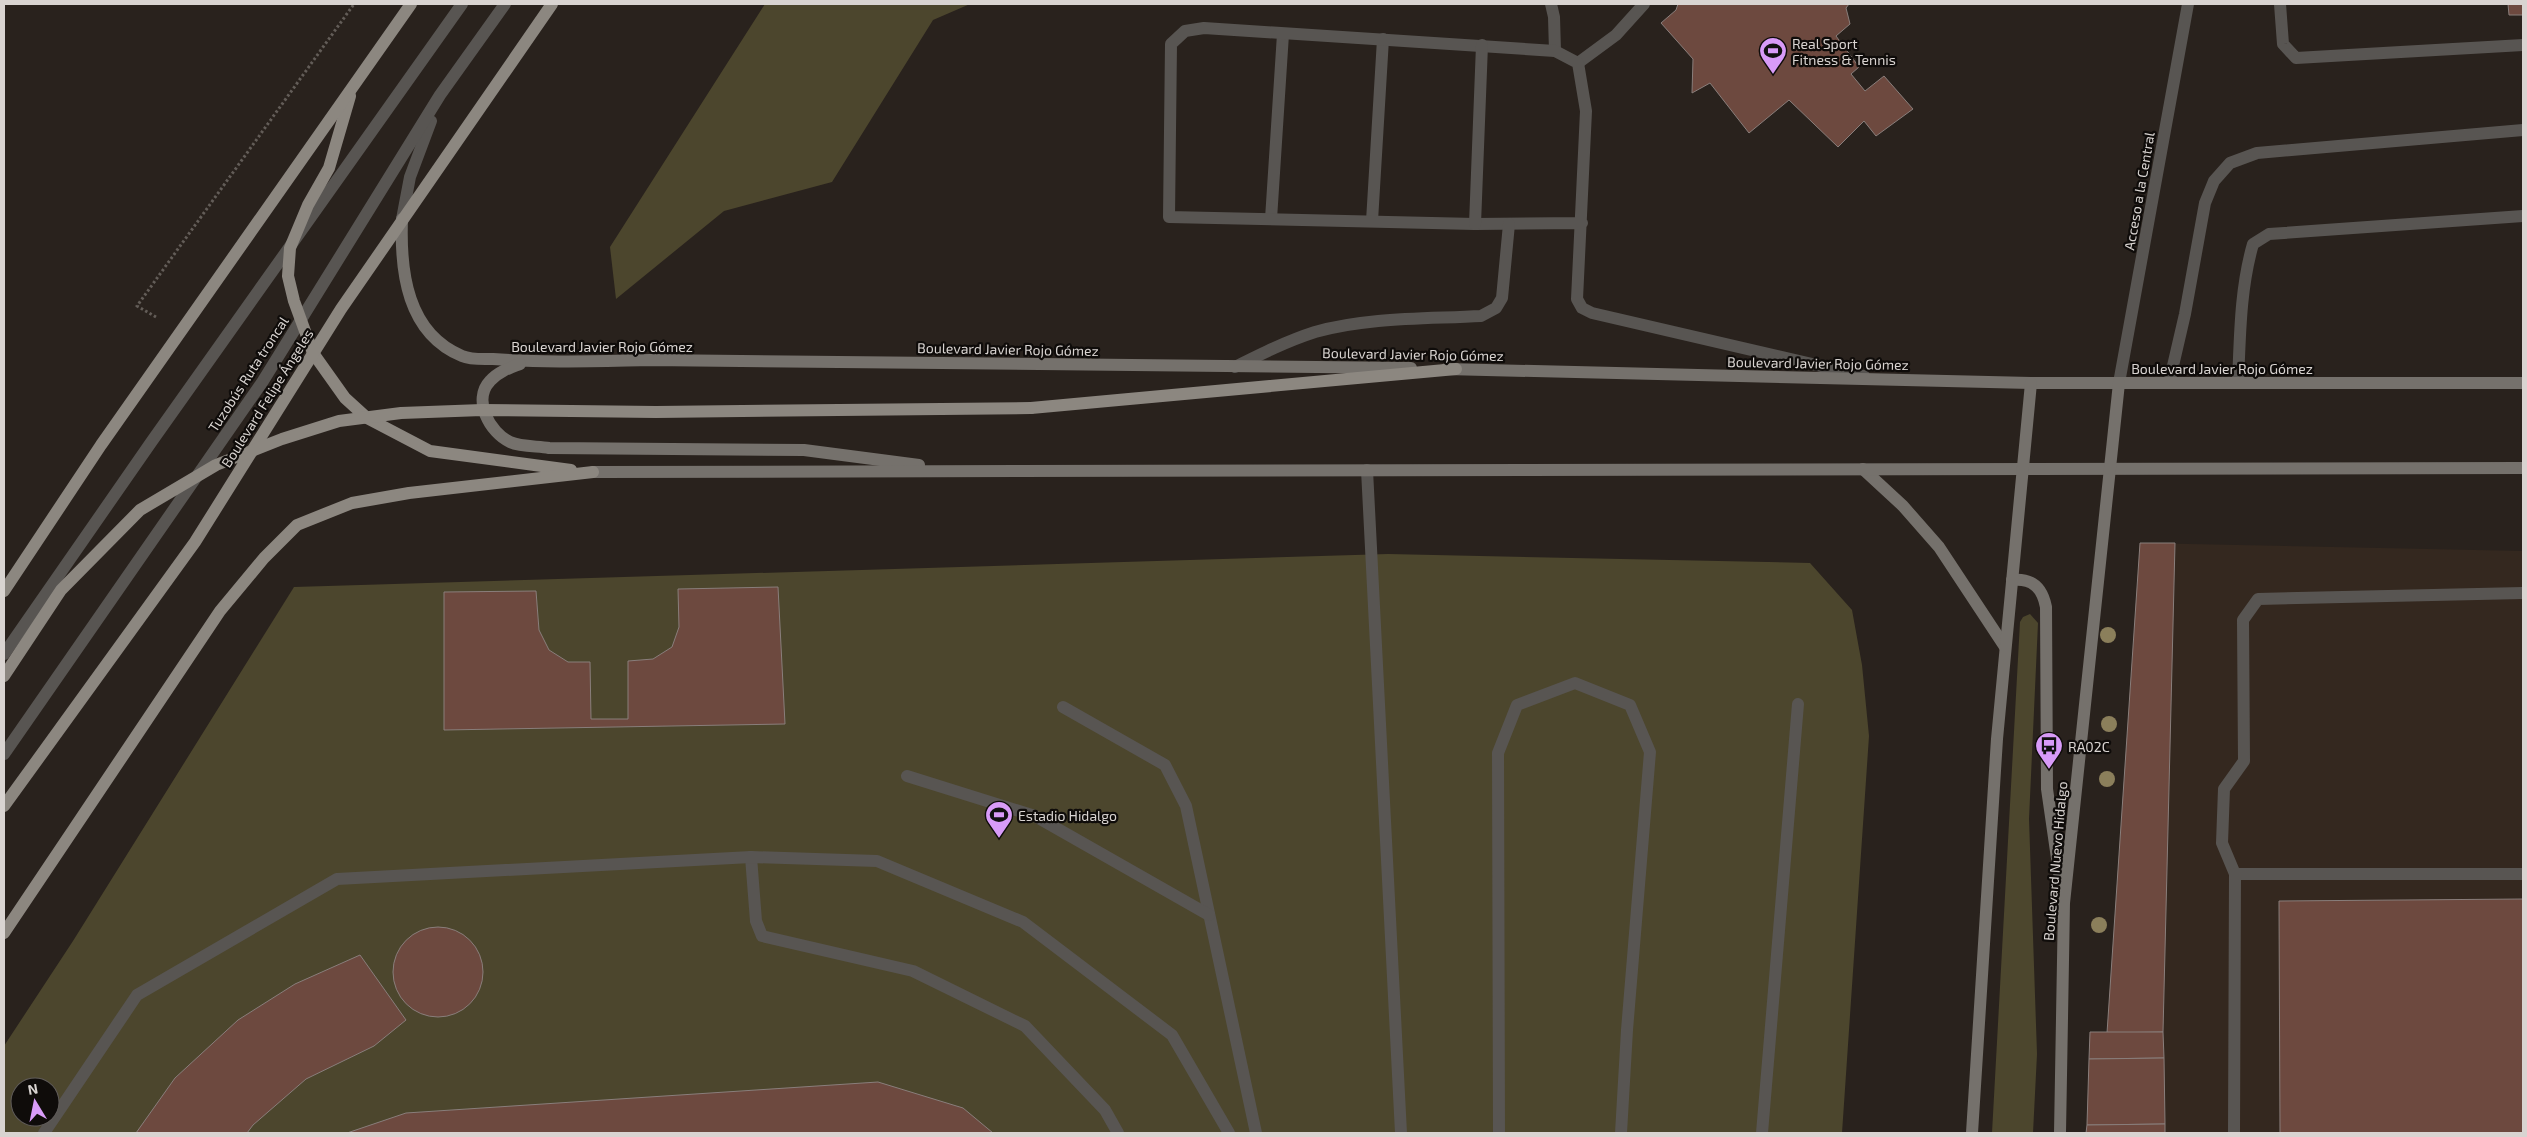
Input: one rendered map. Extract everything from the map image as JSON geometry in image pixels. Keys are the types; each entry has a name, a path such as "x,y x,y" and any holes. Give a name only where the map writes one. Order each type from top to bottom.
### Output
{"main road":[{"path":"4,592 101,445 411,4"},
{"name":"Boulevard Felipe Ángeles","path":"4,806 195,542 313,353 402,219 552,4"},
{"path":"354,84 328,168 308,205 290,248 288,276 300,321 313,353 345,398 367,418 430,451 593,472"},
{"name":"Boulevard Javier Rojo Gómez","path":"402,219 401,252 405,282 416,315 436,339 463,357 525,362 650,360 1456,369 2031,383 2523,383"},
{"path":"525,362 504,370 488,382 482,402 491,428 511,442 549,448 804,450 967,472"},
{"path":"4,676 61,590 140,510 216,465 282,439 339,421 401,413 482,410 656,412 1030,408 1456,369"},
{"path":"1972,1133 1996,739 2031,383"},
{"name":"Boulevard Nuevo Hidalgo","path":"2060,1133 2064,903 2119,383"},
{"path":"4,933 220,611 264,558 297,525 352,503 409,492 593,472 2523,468"},
{"path":"1864,469 1903,506 1939,547 2006,647"},
{"path":"2012,580 2022,579 2032,582 2041,590 2046,606 2047,789 2064,903"}],"street":[{"path":"4,654 462,4"},
{"name":"Tuzobús Ruta troncal","path":"4,754 263,381 440,95 505,4"},
{"path":"1550,4 1554,17 1555,51"},
{"path":"1578,63 1616,34 1644,4"},
{"name":"Acceso a la Central","path":"2119,383 2188,4"},
{"path":"2280,4 2283,44 2296,58 2523,45"},
{"path":"1578,63 1555,51 1482,45 1204,28 1185,31 1171,44 1169,217 1475,224 1582,223"},
{"path":"1271,219 1284,34"},
{"path":"1372,222 1383,39"},
{"path":"1475,224 1482,45"},
{"path":"1578,63 1586,111 1577,299 1582,308 1592,314 1879,379"},
{"path":"402,219 410,177 440,95"},
{"path":"2169,383 2185,314 2205,203 2214,181 2230,162 2257,153 2523,130"},
{"path":"2238,383 2240,324 2247,265 2253,244 2269,234 2523,216"},
{"path":"1235,367 1286,342 1317,332 1357,323 1482,316 1496,308 1502,298 1508,224"},
{"path":"1367,470 1401,1133"},
{"path":"2234,1133 2235,874 2222,842 2224,790 2244,761 2243,620 2258,599 2523,593"},
{"path":"1499,1133 1498,752 1517,705 1575,684 1630,704 1650,752 1627,1030 1621,1133"},
{"path":"1762,1133 1798,704"},
{"path":"1063,707 1165,765 1186,806 1256,1133"},
{"path":"907,776 1035,816 1209,915"},
{"path":"751,857 756,921 762,936 913,971 1025,1026 1105,1110 1118,1133"},
{"path":"44,1133 137,995 337,879 751,857 877,861 1024,922 1172,1035 1229,1133"},
{"path":"2235,874 2523,874"}],"path":[{"path":"181,331 137,306 354,4"}],"shaded area":[{"path":"765,4 970,4 933,20 832,182 724,211 616,299 610,247"},
{"path":"2140,543 2523,551 2523,1133 2086,1133 2090,1032 2107,1032"},
{"name":"Estadio Hidalgo","path":"1388,554 1810,563 1852,610 1862,665 1869,736 1842,1133 4,1133 4,1046 73,941 294,587"},
{"path":"2030,614 2038,623 2029,819 2037,1054 2033,1133 1992,1133 2020,622 2023,617"}],"building":[{"name":"Real Sport Fitness & Tennis","path":"1678,4 1849,4 1846,8 1850,24 1836,36 1859,67 1851,74 1865,91 1884,76 1913,109 1876,136 1864,121 1838,147 1789,100 1749,133 1710,83 1692,93 1693,59 1661,23 1676,10"},
{"path":"2508,4 2523,4 2523,15 2509,15"},
{"path":"2140,543 2175,543 2163,1032 2107,1033"},
{"path":"778,587 785,724 444,730 444,592 536,591 539,630 549,650 568,662 590,662 591,719 628,719 628,661 653,659 672,647 679,627 678,589"},
{"path":"2523,899 2523,1133 2280,1133 2279,901"},
{"path":"438,927 455,931 470,940 479,955 483,972 479,989 470,1004 455,1013 438,1017 421,1013 406,1004 397,989 393,972 397,955 406,940 421,931"},
{"path":"360,955 406,1020 374,1046 306,1079 253,1125 247,1133 136,1133 175,1078 238,1020 295,984"},
{"path":"2090,1032 2163,1032 2164,1058 2089,1059"},
{"path":"2164,1058 2165,1124 2087,1125 2089,1059"},
{"path":"878,1082 963,1108 993,1133 347,1133 406,1113"},
{"path":"2165,1124 2165,1133 2086,1133 2087,1125"}],"place":[{"name":"Real Sport Fitness & Tennis","path":"1773,75"},
{"name":"RA02C","path":"2049,770"},
{"name":"Estadio Hidalgo","path":"999,839"}]}
